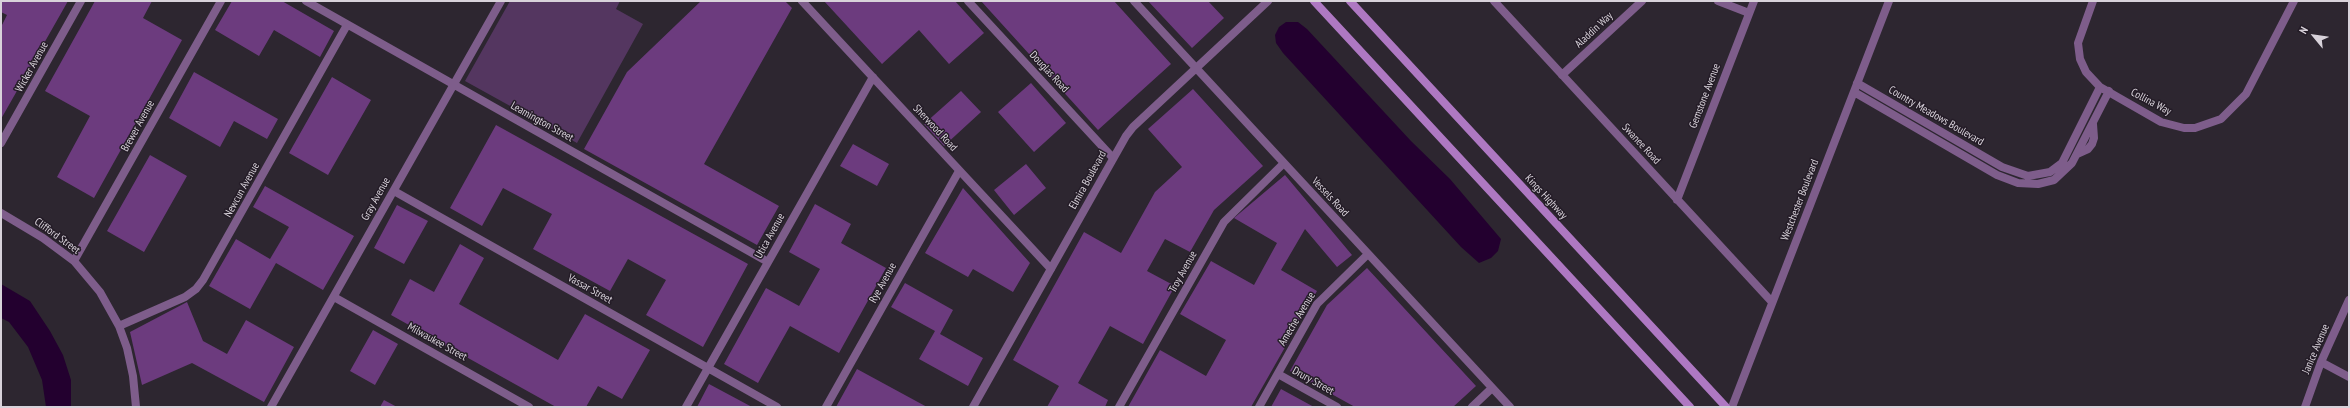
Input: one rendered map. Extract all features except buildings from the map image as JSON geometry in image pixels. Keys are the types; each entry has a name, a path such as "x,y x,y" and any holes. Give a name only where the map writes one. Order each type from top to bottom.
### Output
{"main road":[{"path":"1314,1 1690,407"},
{"name":"Kings Highway","path":"1350,1 1726,407"}],"street":[{"name":"Wicker Avenue","path":"1,143 81,1"},
{"name":"Brewer Avenue","path":"74,261 221,1"},
{"name":"Leamington Street","path":"306,1 768,262"},
{"name":"Gray Avenue","path":"272,405 501,1"},
{"name":"Sherwood Road","path":"802,1 1050,269"},
{"name":"Douglas Road","path":"968,1 1113,158"},
{"name":"Vessels Road","path":"1134,1 1510,407"},
{"name":"Elmira Boulevard","path":"972,407 1113,158 1133,127 1268,1"},
{"name":"Swanee Road","path":"1494,1 1772,302"},
{"name":"Aladdin Way","path":"1562,75 1642,1"},
{"path":"1718,1 1749,13"},
{"name":"Gemstone Avenue","path":"1677,200 1754,1"},
{"name":"Westchester Boulevard","path":"1732,407 1889,1"},
{"name":"Collina Way","path":"2092,1 2079,36 2078,50 2086,72 2100,87 2161,122 2173,126 2195,128 2221,119 2246,94 2294,1"},
{"name":"Newcun Avenue","path":"119,326 185,297 200,285 347,25"},
{"name":"Utica Avenue","path":"686,407 873,77"},
{"name":"Country Meadows Boulevard","path":"1857,83 2004,168 2028,176 2042,175"},
{"path":"2045,183 2042,175 2050,172 2062,163 2100,87"},
{"name":"Country Meadows Boulevard","path":"1854,92 2000,176 2028,184 2045,183 2062,174 2077,154 2088,149 2094,138 2094,120 2109,92"},
{"path":"2088,113 2094,120"},
{"name":"Troy Avenue","path":"1119,407 1224,222 1231,213 1284,163"},
{"path":"2000,176 2004,168"},
{"name":"Rye Avenue","path":"826,407 959,170"},
{"name":"Vassar Street","path":"394,191 776,407"},
{"name":"Clifford Street","path":"1,213 43,238 74,261 100,292 119,326 130,362 136,407"},
{"name":"Ameche Avenue","path":"1259,407 1321,300 1368,254"},
{"name":"Milwaukee Street","path":"334,296 529,407"},
{"name":"Janice Avenue","path":"2305,407 2321,362 2349,300"},
{"path":"2321,362 2349,377"},
{"name":"Drury Street","path":"1278,374 1337,407"},
{"path":"1472,407 1492,388"},
{"path":"272,405 282,407"}],"shaded area":[{"path":"1,1 68,1 1,119 1,27 7,15 1,12"},
{"path":"95,1 152,1 143,18 182,40 94,198 57,177 90,116 45,91"},
{"path":"232,1 282,1 334,31 320,57 274,30 259,56 215,30"},
{"path":"510,1 620,1 616,9 643,24 577,143 465,81"},
{"path":"701,1 785,1 792,8 704,164 779,206 757,245 584,149 627,72"},
{"path":"824,1 955,1 984,33 949,64 919,30 882,64"},
{"path":"981,1 1114,1 1171,64 1098,130"},
{"path":"1148,1 1208,1 1224,18 1192,48"},
{"path":"1286,22 1298,22 1307,29 1411,141 1450,179 1501,239 1498,251 1491,258 1479,263 1461,247 1283,53 1276,43 1275,35 1279,27"},
{"path":"194,72 278,119 267,139 234,121 220,147 169,118"},
{"path":"332,77 371,100 328,175 289,153"},
{"path":"1031,83 1066,123 1034,152 998,112"},
{"path":"1193,89 1263,166 1214,210 1190,252 1165,239 1147,271 1175,286 1143,344 1110,326 1078,383 1108,400 1105,407 1047,407 1059,386 1013,360 1084,232 1121,253 1155,192 1182,167 1148,129"},
{"path":"961,91 981,112 944,146 924,124"},
{"path":"496,125 748,264 703,347 646,315 666,280 628,259 610,291 533,249 552,214 503,188 482,226 450,208"},
{"path":"853,144 889,164 877,186 840,166"},
{"path":"150,155 187,176 144,252 107,231"},
{"path":"1026,164 1046,188 1014,215 994,190"},
{"path":"1285,175 1352,255 1337,267 1305,229 1281,270 1317,291 1251,407 1128,407 1160,350 1206,376 1226,340 1180,314 1211,261 1254,285 1277,243 1234,218"},
{"path":"265,186 354,236 323,290 276,263 250,309 209,286 236,239 270,259 289,227 253,207"},
{"path":"963,188 1030,263 1013,292 973,269 968,277 925,253"},
{"path":"815,204 851,224 841,243 886,268 839,353 790,326 758,383 724,364 766,288 799,306 820,269 789,252"},
{"path":"397,205 428,221 404,264 374,248"},
{"path":"460,244 484,258 459,304 558,360 585,314 650,350 622,399 598,386 586,407 556,407 391,315 410,279 434,292"},
{"path":"1367,268 1476,386 1453,407 1355,407 1290,371 1327,305"},
{"path":"905,283 953,310 940,334 983,358 968,386 919,359 935,331 891,307"},
{"path":"1,284 30,301 50,331 63,355 71,380 71,407 46,407 42,380 28,347 9,322 1,318"},
{"path":"187,302 203,341 227,354 246,320 294,347 264,402 192,363 142,385 130,332"},
{"path":"373,330 398,344 375,385 350,371"},
{"path":"857,369 927,407 836,407"},
{"path":"709,384 752,407 697,407"},
{"path":"1281,389 1314,407 1271,407"},
{"path":"384,400 397,407 380,407"}]}
